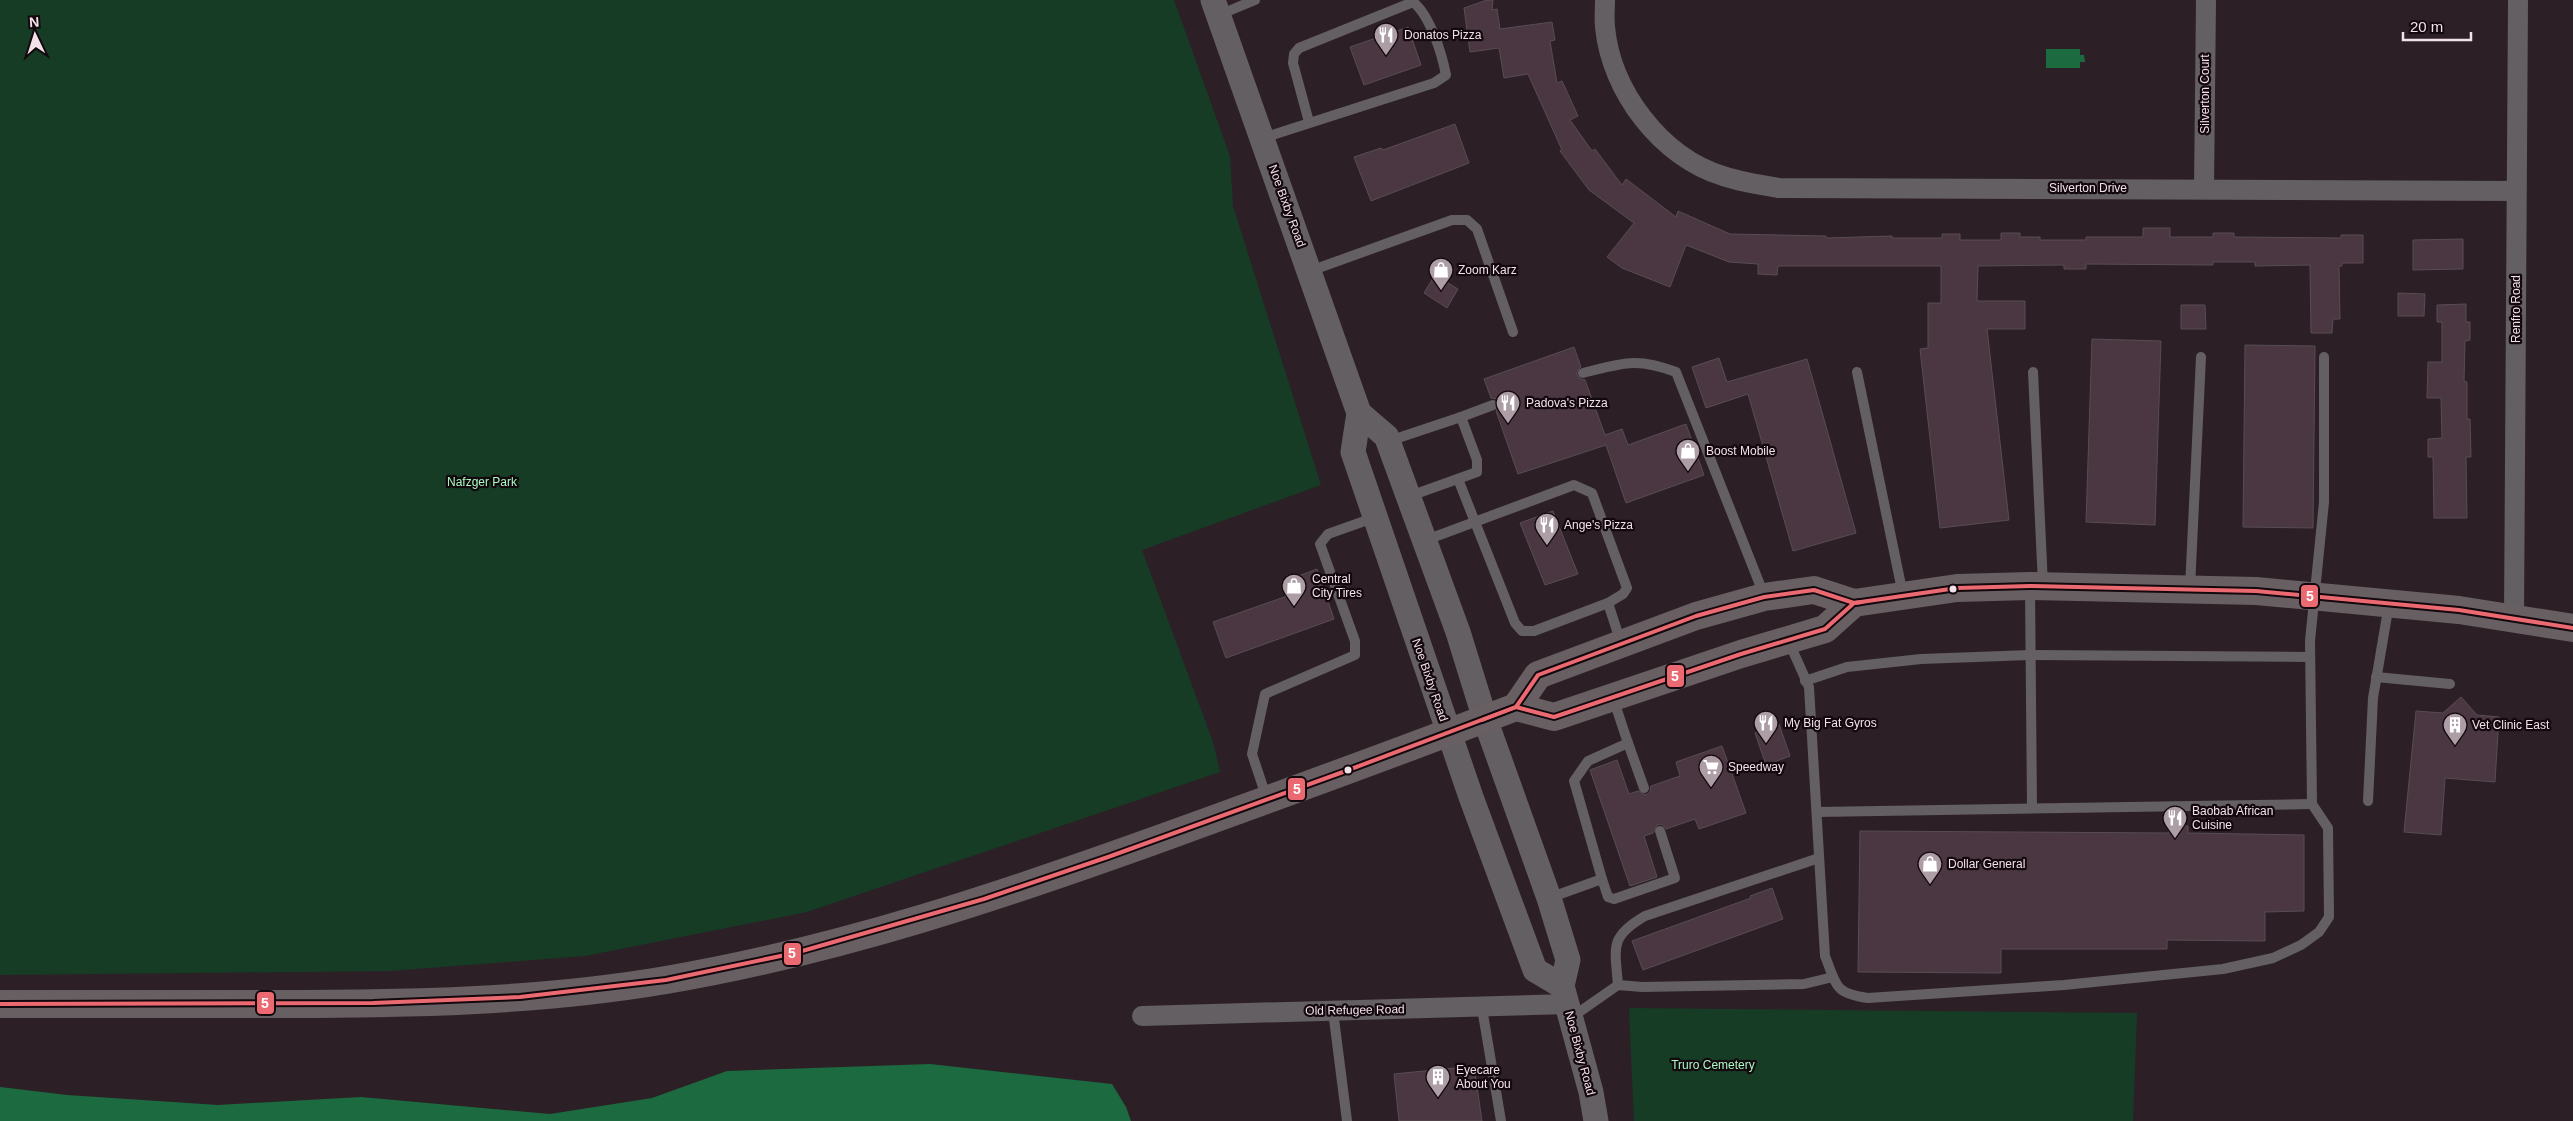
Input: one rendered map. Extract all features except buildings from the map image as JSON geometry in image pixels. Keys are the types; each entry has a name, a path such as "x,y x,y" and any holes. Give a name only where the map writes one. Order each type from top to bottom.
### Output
{"main road":[{"path":"0,1004 394,1004 490,1000 662,981 727,969 876,934 1110,857 1516,707 1538,675 1696,616 1764,597 1814,590 1854,603 1903,594 1958,588 2036,586 2190,588 2389,603 2514,618 2573,628"},
{"path":"1516,707 1554,717 1788,639 1825,629 1854,603"}],"street":[{"name":"Silverton Drive","path":"1605,0 1605,27 1613,61 1625,94 1646,121 1670,146 1721,176 1779,188 2516,191"},
{"name":"Silverton Court","path":"2204,189 2206,0"},
{"name":"Renfro Road","path":"2514,618 2518,0"},
{"name":"Noe Bixby Road","path":"1216,8 1359,413 1353,452 1448,732 1535,970 1567,1002"},
{"name":"Noe Bixby Road","path":"1359,413 1386,437 1410,496 1458,632 1485,719 1549,898 1568,960 1567,1002 1591,1092 1596,1121"},
{"name":"Old Refugee Road","path":"1142,1016 1333,1010 1482,1008 1567,1002"}],"lane":[{"path":"1216,8 1255,0"},
{"path":"1263,138 1434,83 1446,75 1423,10 1414,2 1299,48 1294,54 1293,63 1309,122"},
{"path":"1310,271 1452,220 1467,220 1477,228 1513,332"},
{"path":"2190,588 2201,357"},
{"path":"1788,639 1809,687 1826,956 1837,985 1846,995 1868,998 2064,986 2224,969 2273,958 2301,945 2319,932 2329,917 2328,828 2312,804 2310,657 2324,502 2324,357"},
{"path":"1583,373 1631,361 1653,363 1676,372 1764,597"},
{"path":"1857,372 1903,594"},
{"path":"2032,808 2030,655 2036,586 2034,372"},
{"path":"1388,441 1493,405"},
{"path":"1410,496 1477,472 1477,460 1461,416"},
{"path":"1426,540 1475,521 1574,485 1592,493 1627,588 1623,594 1608,602 1534,631 1522,631 1514,623 1475,521 1458,479"},
{"path":"1268,800 1252,754 1265,694 1355,655 1355,641 1320,544 1328,534 1376,517"},
{"path":"1608,602 1621,643"},
{"path":"2368,802 2373,698 2389,603"},
{"path":"1805,681 1847,667 1920,659 2030,655 2310,657"},
{"path":"2376,677 2450,684"},
{"path":"1613,698 1644,788"},
{"path":"1628,743 1588,761 1574,781 1608,897 1614,899 1675,878 1660,831"},
{"path":"1816,812 2312,804"},
{"path":"1618,985 1616,952 1618,937 1628,927 1645,916 1819,858"},
{"path":"1549,898 1602,879"},
{"path":"1567,1002 1618,985 1642,987 1804,984 1834,977"},
{"path":"1482,1008 1501,1121"},
{"path":"1333,1010 1347,1121"}],"green space":[{"name":"Nafzger Park","path":"0,0 1174,0 1230,156 1233,206 1321,485 1142,550 1213,742 1220,772 807,912 585,956 390,971 0,975"},
{"name":"Truro Cemetery","path":"1629,1008 2137,1013 2133,1121 1634,1121"}],"shaded area":[{"path":"2046,49 2080,49 2080,55 2084,55 2085,62 2080,62 2080,68 2046,68"},
{"path":"930,1064 1112,1084 1126,1107 1131,1121 0,1121 0,1087 67,1095 218,1105 361,1097 550,1114 652,1098 727,1071"}],"transit line":[{"name":"5","path":"0,1004 373,1003 520,997 666,980 795,953 984,899 1108,857 1343,772 1516,707 1538,675 1696,616 1764,597 1814,590 1854,603 1957,588 2030,586 2256,591 2459,610 2573,628"},
{"name":"5","path":"1482,720 1516,707 1554,717 1741,654 1825,629 1854,603 1862,602"}],"place":[{"name":"Donatos Pizza","path":"1386,56"},
{"name":"Zoom Karz","path":"1441,291"},
{"name":"Padova's Pizza","path":"1508,424"},
{"name":"Boost Mobile","path":"1688,472"},
{"name":"Ange's Pizza","path":"1547,546"},
{"name":"Central City Tires","path":"1294,607"},
{"name":"My Big Fat Gyros","path":"1766,744"},
{"name":"Vet Clinic East","path":"2455,746"},
{"name":"Speedway","path":"1711,788"},
{"name":"Baobab African Cuisine","path":"2175,839"},
{"name":"Dollar General","path":"1930,885"},
{"name":"Eyecare About You","path":"1438,1098"}]}
